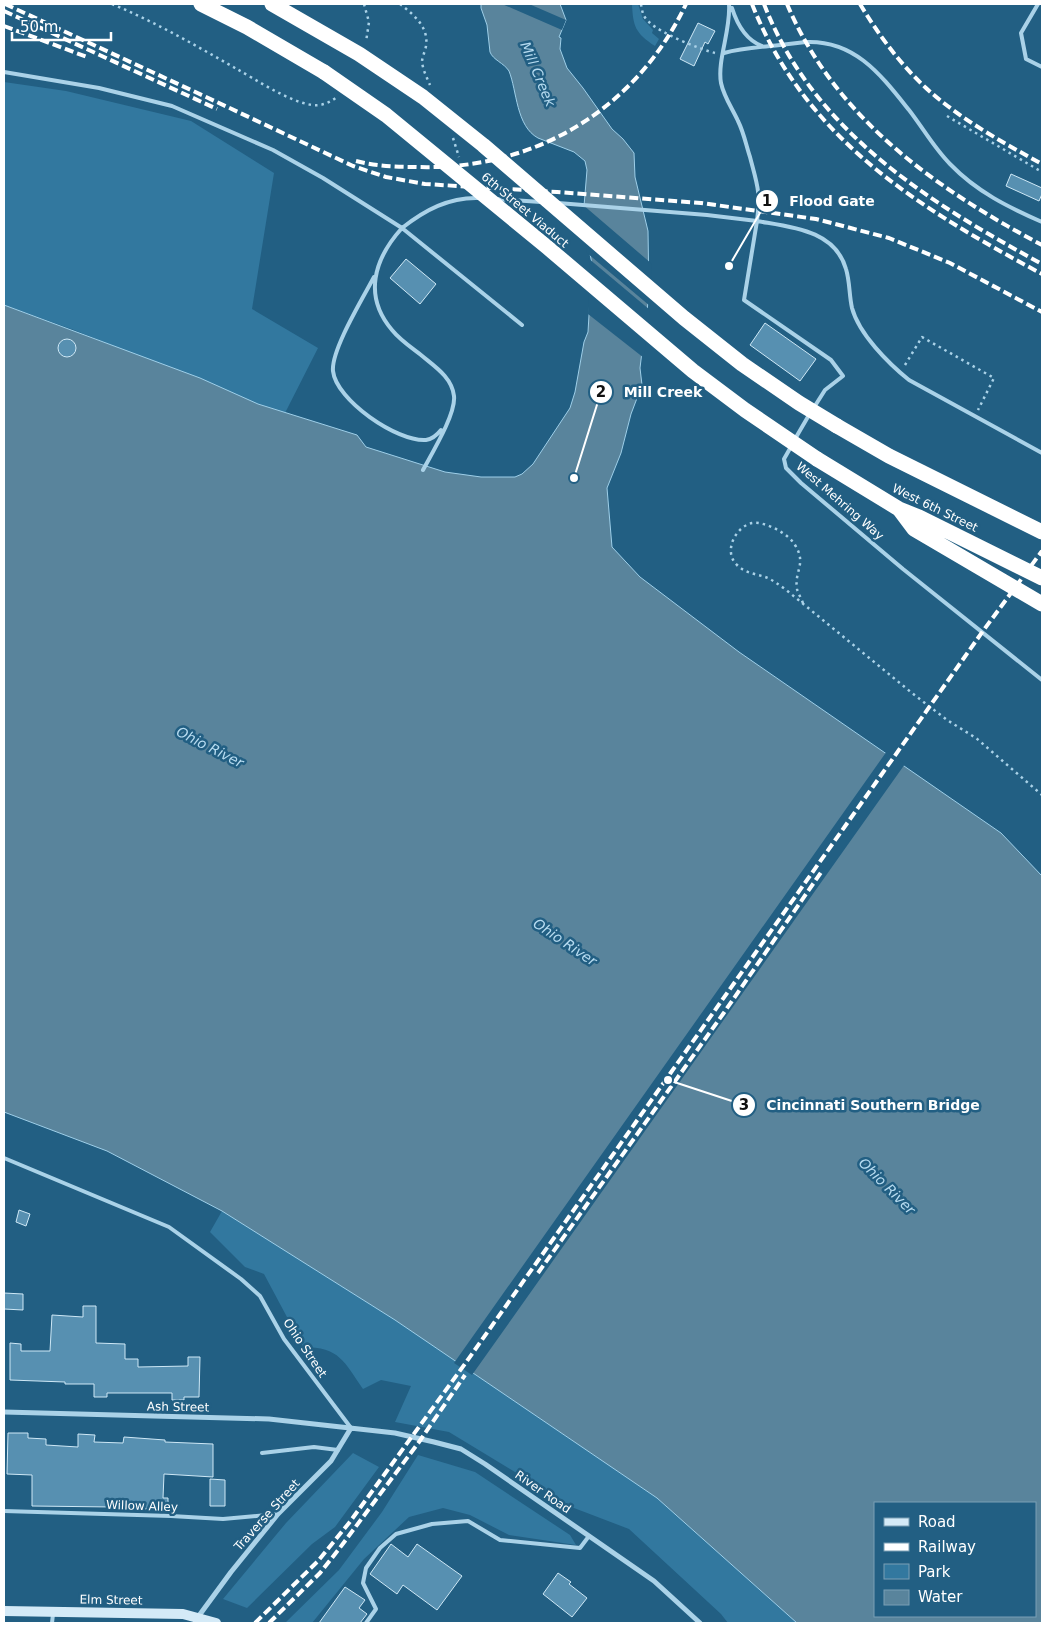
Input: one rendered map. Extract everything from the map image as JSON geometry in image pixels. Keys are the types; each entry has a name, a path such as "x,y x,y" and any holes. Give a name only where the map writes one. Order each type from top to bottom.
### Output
{"highway":[{"name":"6th Street Viaduct","path":"200,4 247,27 324,72 386,115 694,371 745,410 817,459"},
{"name":"6th Street Viaduct","path":"272,4 359,54 423,97 684,318 742,364 799,403 837,426"},
{"name":"West 6th Street","path":"837,426 889,456 1042,532"},
{"name":"West 6th Street","path":"817,459 899,509 919,516 1042,578"},
{"path":"899,509 914,529 1042,604"}],"main road":[{"name":"Elm Street","path":"4,1611 183,1614 216,1623"}],"street":[{"name":"Ash Street","path":"4,1412 269,1419 351,1428"},
{"name":"Traverse Street","path":"198,1617 231,1572 278,1514 331,1461 351,1428"},
{"name":"River Road","path":"351,1428 395,1433 461,1449 654,1581 700,1623"}],"lane":[{"path":"730,4 729,23 720,70 721,82 728,103 741,128 757,179 759,200 757,221"},
{"path":"730,4 742,31 751,40 764,46"},
{"path":"1038,4 1021,33 1026,58 1042,67"},
{"path":"724,53 747,48 813,42 843,48 856,54 892,90 943,156 965,179 998,202 1042,222"},
{"path":"4,72 99,88 172,106 273,150 324,178 402,228 522,325"},
{"path":"446,425 435,437 427,440 415,440 388,428 350,403 335,381 333,369 334,354 389,244 402,228 428,210 451,201 474,198 707,215 803,229 816,234 828,242 838,253 846,268 852,308 858,321 879,351 901,373 909,380 1042,453"},
{"name":"West Mehring Way","path":"757,221 744,300 831,360 843,376 825,390 784,459 786,468 801,483 903,569 1042,680"},
{"path":"375,273 373,286 383,317 393,331 442,372 451,386 454,397 452,410 446,425 424,470"},
{"name":"Ohio Street","path":"4,1158 169,1227 241,1279 260,1296 284,1339 351,1428"},
{"path":"262,1453 314,1447 338,1450"},
{"name":"Willow Alley","path":"4,1511 223,1519 278,1514"},
{"path":"366,1623 376,1609 363,1583 366,1568 380,1548 396,1534 432,1524 468,1521 500,1540 580,1548 589,1536"},
{"path":"52,1623 53,1612"}],"path":[{"path":"112,4 168,30 295,100 309,104 322,104 332,101 341,93"},
{"path":"364,4 369,22 364,47"},
{"path":"400,4 416,18 425,32 426,44 422,60"},
{"path":"641,4 644,15 649,23 655,27 705,50 724,53"},
{"path":"947,116 1042,172"},
{"path":"901,373 922,337 994,378 975,416"},
{"path":"803,603 798,589 797,578 801,565 800,554 794,542 782,532 768,525 752,523 740,530 733,540 730,552 736,565 751,574 768,578 803,603 912,693 988,749 1042,795"}],"green space":[{"path":"632,4 638,4 643,19 653,30 652,33 659,39 655,46 643,37 636,28"},
{"path":"4,82 66,91 191,121 274,173 252,309 318,348 285,413 258,404 74,330 4,305"},
{"path":"222,1211 395,1320 657,1498 797,1623 728,1623 721,1614 629,1529 574,1508 449,1432 395,1422 411,1386 381,1380 363,1389 340,1358 333,1353 303,1347 264,1274 245,1267 210,1232"},
{"path":"353,1453 379,1467 335,1527 312,1544 247,1608 223,1599 286,1523"},
{"path":"418,1455 475,1472 570,1535 576,1545 509,1535 470,1515 443,1508 409,1517 364,1559 312,1623 285,1623 339,1570 382,1512"}],"water":[{"name":"Ohio River","path":"481,4 560,4 566,20 559,37 561,38 560,49 567,68 612,129 634,153 635,177 648,231 649,294 640,368 642,385 631,414 621,453 607,488 612,547 640,577 739,652 1001,833 1042,876 1042,1623 797,1623 657,1498 395,1320 222,1211 107,1151 4,1112 4,305 200,378 258,404 357,435 366,447 445,472 481,477 515,477 522,474 533,464 570,408 575,392 584,342 588,332 592,264 583,218 587,170 585,161 574,152 538,138 525,125 518,107 509,71 490,52 487,25"}],"pier":[{"path":"502,4 529,4 566,20 562,30"},
{"path":"582,204 652,264 650,306 587,253 581,218"},
{"path":"588,258 650,310 644,358 588,314 590,265"},
{"path":"887,751 905,764 472,1375 454,1363"}],"building":[{"path":"698,23 715,31 708,44 705,42 694,66 680,59"},
{"path":"1011,174 1042,188 1039,201 1006,186"},
{"path":"406,259 436,284 420,304 390,278"},
{"path":"765,323 816,359 800,381 750,345"},
{"path":"63,339 71,339 76,344 74,355 63,357 58,352 58,344"},
{"path":"19,1210 30,1214 26,1226 16,1222"},
{"path":"4,1293 23,1294 23,1310 4,1309"},
{"path":"83,1306 96,1306 96,1343 125,1344 125,1359 138,1359 138,1367 188,1366 188,1357 200,1357 199,1397 184,1397 184,1400 172,1400 172,1393 107,1393 107,1397 94,1397 94,1384 10,1380 10,1343 21,1344 21,1351 50,1351 52,1315 83,1317"},
{"path":"8,1433 28,1433 28,1438 46,1439 46,1445 78,1447 78,1434 95,1435 94,1442 123,1443 124,1437 165,1440 165,1442 213,1444 213,1477 164,1474 163,1498 168,1498 168,1510 32,1506 32,1475 7,1474"},
{"path":"210,1479 225,1480 225,1506 210,1506"},
{"path":"391,1544 408,1557 417,1544 462,1576 437,1610 403,1585 397,1594 370,1574"},
{"path":"558,1573 571,1582 569,1584 587,1598 572,1617 543,1594"},
{"path":"345,1587 365,1600 359,1608 367,1614 360,1623 319,1623"}],"railway":[{"path":"5,4 353,166 386,177 425,184 701,203 816,219 889,238 950,263 1042,312"},
{"path":"356,161 401,167 459,165 501,158 540,145 576,127 609,103 639,75 665,42 686,4"},
{"path":"752,4 775,52 803,94 835,132 871,165 910,195 952,223 1042,274"},
{"path":"764,4 785,49 812,89 843,126 917,188 957,215 1042,264"},
{"path":"787,4 807,45 832,82 861,116 927,174 964,200 1042,245"},
{"path":"860,4 890,48 926,88 967,120 1042,164"},
{"path":"4,11 217,109"},
{"path":"4,26 87,57"},
{"path":"255,1623 318,1561 349,1523 467,1361 983,631 1042,551"},
{"path":"538,1273 723,1014 822,871"},
{"path":"269,1623 320,1573 339,1549 419,1442 465,1375"}],"place":[{"name":"Flood Gate","path":"729,266"},
{"name":"Mill Creek","path":"574,478"},
{"name":"Cincinnati Southern Bridge","path":"668,1080"}]}
